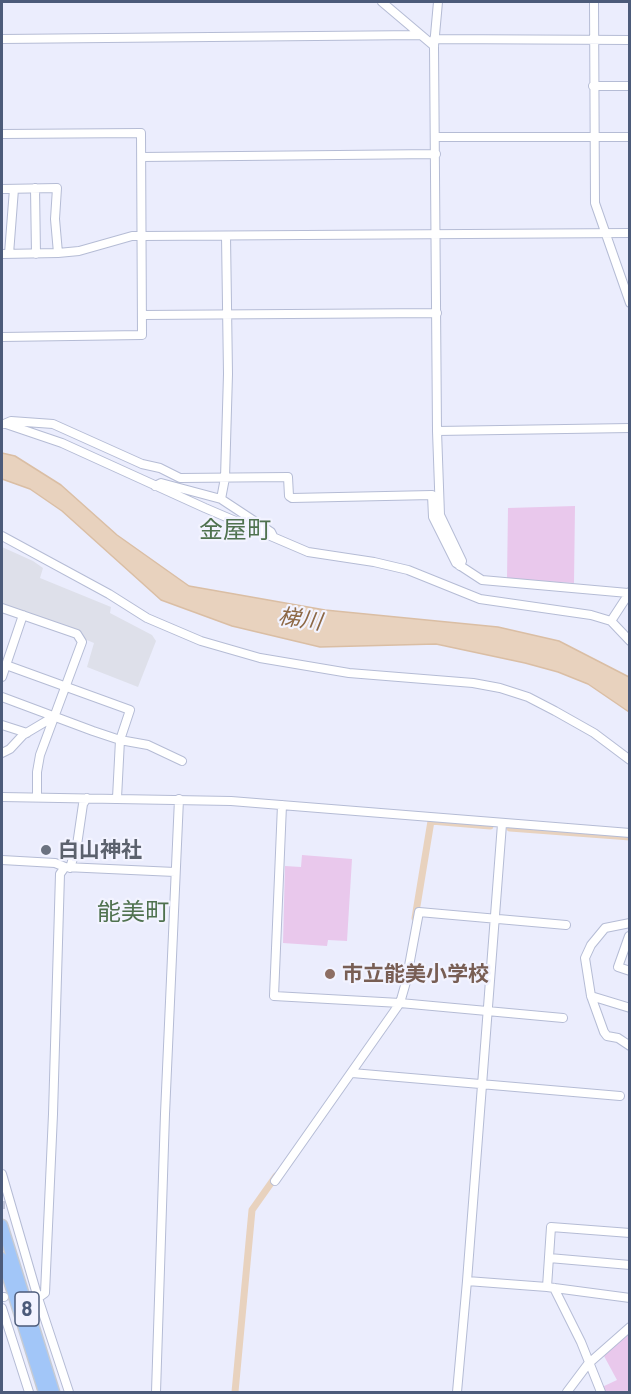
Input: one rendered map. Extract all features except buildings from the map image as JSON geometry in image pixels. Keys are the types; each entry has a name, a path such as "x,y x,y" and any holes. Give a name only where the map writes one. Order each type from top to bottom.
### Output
{"highway":[{"name":"8","path":"2,1225 54,1392"},
{"name":"8","path":"2,1258 44,1392"}],"street":[{"path":"382,2 420,35 434,43 630,40"},
{"path":"438,2 434,43 437,431 440,514 462,561 460,566"},
{"path":"594,2 595,203 630,303"},
{"path":"2,39 420,35"},
{"path":"593,86 630,86"},
{"path":"2,134 141,133 142,157 142,335 2,337"},
{"path":"435,137 630,137"},
{"path":"142,157 435,154"},
{"path":"35,188 36,254"},
{"path":"2,189 57,188 55,219 58,254"},
{"path":"14,189 5,254 58,254 79,251 132,236 630,233"},
{"path":"221,499 225,478 228,374 226,236"},
{"path":"142,315 436,313"},
{"path":"3,424 11,421 53,424 142,464 160,468 180,478 288,477 289,496 292,498 432,495 433,517 456,563 460,566 482,580 629,592 611,621"},
{"path":"3,424 62,443 308,552 374,562 408,570 480,599 568,611 611,621 630,641"},
{"path":"437,431 630,428"},
{"path":"155,486 161,483 221,499 272,532 274,538"},
{"path":"2,536 99,588 147,618 201,641 260,658 350,673 473,683 500,688 528,697 555,711 594,734 630,760"},
{"path":"2,608 78,634 82,642 40,755 37,797"},
{"path":"2,677 23,615"},
{"path":"6,665 130,710 120,740 117,798"},
{"path":"2,698 120,740 148,745 182,761"},
{"path":"2,753 10,749 27,733 55,716"},
{"path":"2,724 27,733"},
{"path":"2,797 231,801 630,833"},
{"path":"35,1298 45,1293 60,874 68,868 77,845 83,804 87,798"},
{"path":"156,1392 179,800"},
{"path":"282,805 274,996 487,1010 564,1018"},
{"path":"457,1392 502,824"},
{"path":"2,860 55,863 68,868 175,872"},
{"path":"275,1181 400,1004 419,912 566,925"},
{"path":"630,923 604,928 596,937 585,958 591,996 597,1016 607,1036 618,1038 630,1046"},
{"path":"615,926 629,936 618,968 630,971"},
{"path":"591,996 630,1008"},
{"path":"352,1073 620,1096"},
{"path":"2,1174 8,1205 35,1298 69,1392"},
{"path":"601,1392 581,1342 550,1288 551,1227 630,1233"},
{"path":"549,1258 630,1264"},
{"path":"467,1281 630,1298"},
{"path":"2,1308 30,1392"},
{"path":"567,1392 588,1364 630,1327"}],"shaded area":[{"path":"575,506 574,583 507,579 508,508"},
{"path":"2,547 43,568 40,578 111,607 110,613 152,635 156,641 138,687 87,667 94,643 2,605"},
{"path":"302,855 352,859 347,941 328,940 327,946 283,943 285,866 301,867"},
{"path":"629,1333 629,1392 605,1392 602,1387 617,1380 604,1356"}],"water":[{"name":"梯川","path":"2,453 15,456 61,485 117,535 189,586 325,610 498,627 559,641 629,677 629,712 588,684 558,672 525,663 436,644 320,647 232,626 161,600 62,511 30,489 2,479"}],"waterway":[{"path":"415,918 431,821 490,826"},
{"path":"510,828 630,837"},
{"path":"235,1392 252,1210 276,1176"}],"place":[{"name":"白山神社","path":"46,850"},
{"name":"市立能美小学校","path":"330,974"}],"district":[{"name":"金屋町","path":"235,530"},
{"name":"能美町","path":"133,912"}]}
